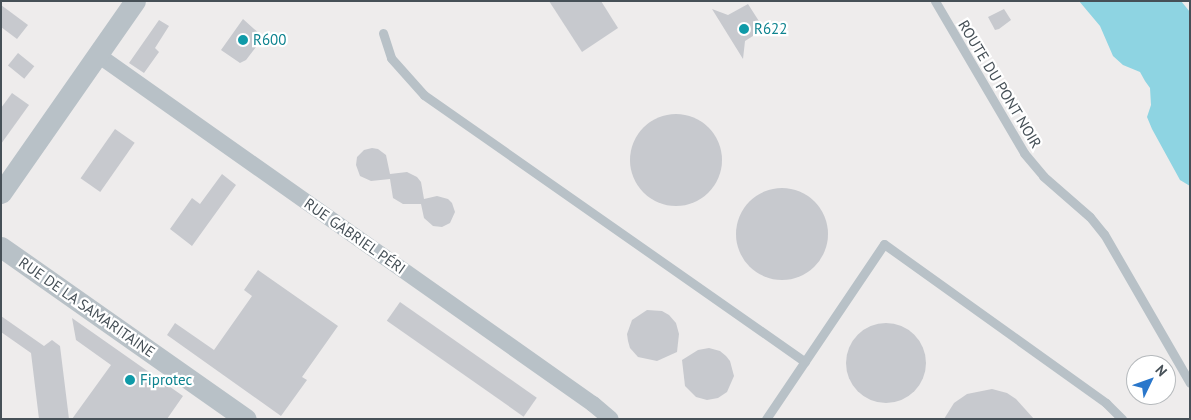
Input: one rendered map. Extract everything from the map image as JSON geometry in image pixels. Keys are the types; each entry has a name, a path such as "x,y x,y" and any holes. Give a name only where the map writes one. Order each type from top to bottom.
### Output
{"street":[{"path":"1,193 135,1"},
{"name":"RUE GABRIEL PÉRI","path":"98,55 593,404 611,419"},
{"name":"RUE DE LA SAMARITAINE","path":"1,247 246,419"}],"lane":[{"name":"ROUTE DU PONT NOIR","path":"935,1 1024,153 1043,176 1090,218 1110,244 1190,383"},
{"path":"383,33 391,58 424,96 805,362"},
{"path":"766,419 884,244 1106,403 1122,419"}],"water":[{"path":"1079,1 1181,1 1190,12 1190,186 1180,180 1147,117 1151,105 1150,88 1140,72 1123,65 1113,56 1100,26"}],"building":[{"path":"549,1 601,1 618,28 582,52"},
{"name":"R622","path":"748,4 764,29 745,41 743,59 712,9 728,15"},
{"path":"1,5 28,25 17,39 1,27"},
{"path":"1004,9 1011,20 995,30 988,17"},
{"name":"R600","path":"243,19 262,36 255,42 256,47 246,60 240,63 221,50"},
{"path":"159,20 169,26 155,48 159,52 144,73 129,63"},
{"path":"18,53 34,66 24,79 8,65"},
{"path":"12,93 29,105 1,144 1,108"},
{"path":"676,114 694,118 708,128 718,142 722,160 718,178 708,192 694,202 676,206 658,202 644,192 634,178 630,160 634,142 644,128 658,118"},
{"path":"115,129 135,143 100,192 81,178"},
{"path":"378,149 386,155 390,174 407,172 417,177 421,182 424,199 437,196 448,199 452,203 455,212 450,223 442,227 433,226 424,218 421,204 403,204 393,198 390,179 371,181 360,176 356,165 357,157 364,150"},
{"path":"222,174 236,185 192,246 170,229 192,198 200,204"},
{"path":"782,188 791,189 808,196 820,208 827,225 827,243 820,260 808,272 791,279 782,280 773,279 756,272 744,260 737,243 736,234 737,225 744,208 756,196 773,189"},
{"path":"258,270 338,326 302,377 307,380 281,416 167,335 175,323 214,350 252,296 244,290"},
{"path":"400,302 537,398 524,417 387,321"},
{"path":"647,310 662,311 669,315 676,323 679,334 677,352 657,361 638,357 630,348 628,341 627,334 632,320"},
{"path":"1,316 44,346 52,340 60,346 69,419 39,419 31,353 1,332"},
{"name":"Fiprotec","path":"72,318 183,396 167,419 72,419 111,365 76,340"},
{"path":"886,323 901,326 914,335 923,348 926,363 923,378 914,391 901,400 886,403 871,400 858,391 849,378 846,363 849,348 858,335 871,326"},
{"path":"709,348 720,351 726,356 730,361 734,376 727,392 718,398 707,400 696,397 685,386 682,360 698,350"},
{"path":"992,389 1007,393 1016,399 1034,419 944,419 954,403 967,394"}],"place":[{"name":"R622","path":"744,29"},
{"name":"R600","path":"243,40"},
{"name":"Fiprotec","path":"130,380"}]}
